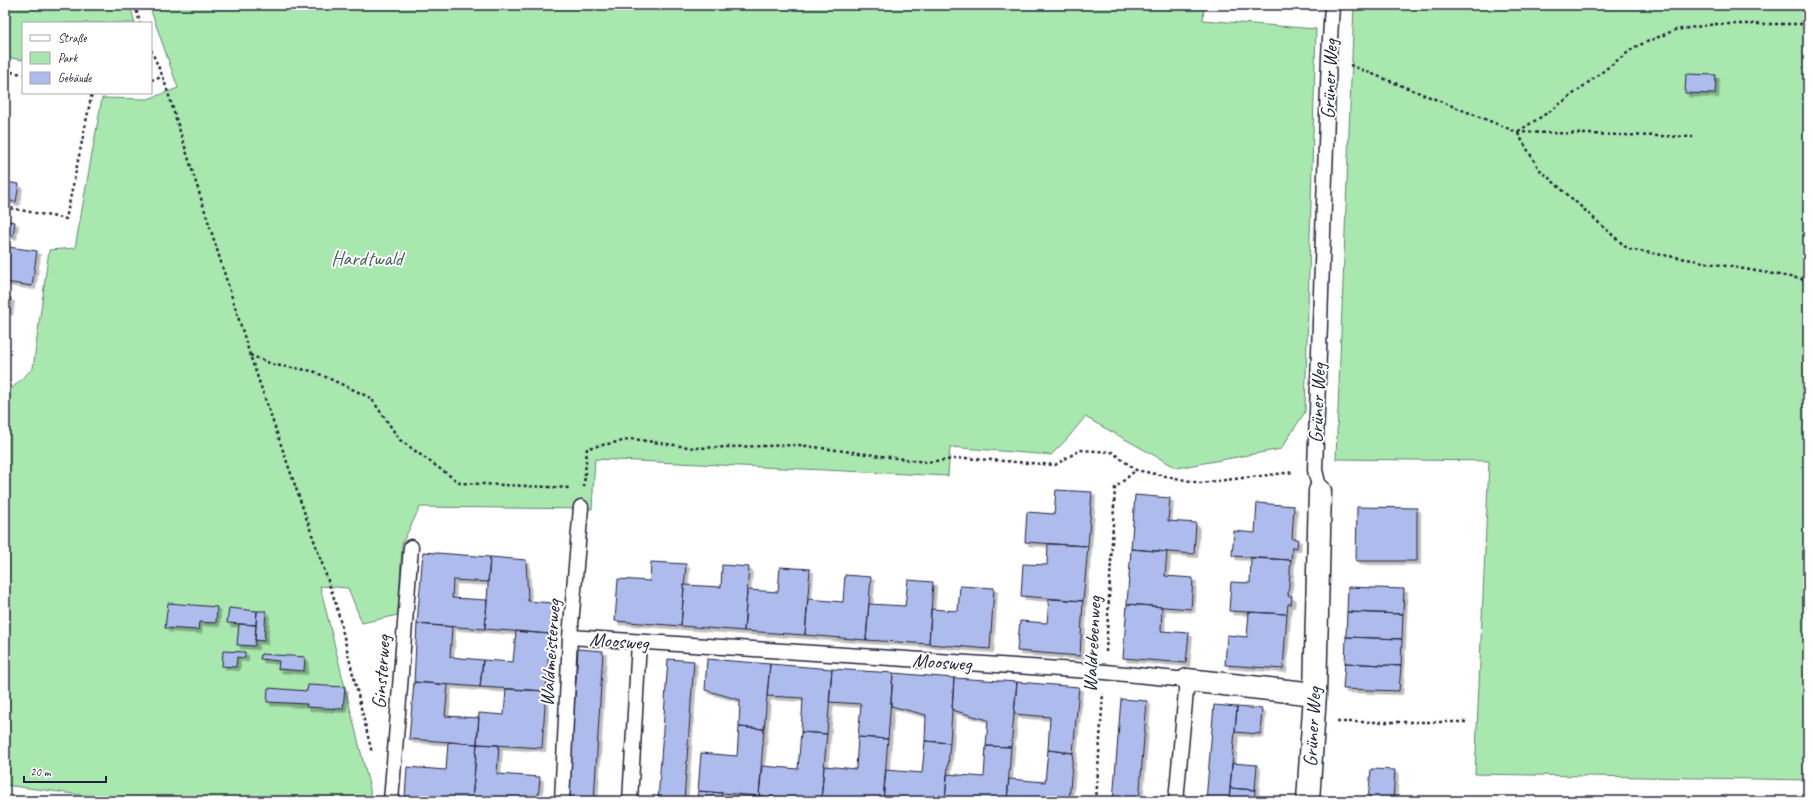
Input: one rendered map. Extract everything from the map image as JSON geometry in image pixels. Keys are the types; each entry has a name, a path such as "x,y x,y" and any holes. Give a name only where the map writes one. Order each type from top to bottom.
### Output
{"street":[{"name":"Grüner Weg","path":"1308,801 1315,694 1320,491"},
{"name":"Moosweg","path":"1187,680 1315,694"}],"lane":[{"name":"Grüner Weg","path":"1320,491 1315,470 1332,5"},
{"name":"Waldmeisterweg","path":"562,801 570,637 581,507"},
{"name":"Ginsterweg","path":"391,801 411,547"},
{"name":"Moosweg","path":"570,637 1105,672 1187,680"},
{"path":"630,801 639,642"},
{"path":"1176,801 1187,680"}],"path":[{"path":"135,5 140,22"},
{"path":"1517,132 1552,110 1635,47 1675,30 1716,24 1808,24"},
{"path":"152,52 163,77 250,355 336,604 373,754"},
{"path":"1329,57 1517,132 1693,137"},
{"path":"5,70 22,74"},
{"path":"152,80 163,77"},
{"path":"5,207 66,219 92,94"},
{"path":"1517,132 1540,169 1628,249 1808,280"},
{"path":"250,355 274,365 313,371 370,398 400,440 460,483 584,488"},
{"path":"581,507 588,448 634,439 694,448 799,445 926,462 965,458 1055,465 1080,450 1112,452 1136,470 1200,483 1315,470"},
{"name":"Waldrebenweg","path":"1096,801 1115,488 1136,470"},
{"path":"1313,722 1468,722"}],"green space":[{"path":"5,5 130,5 135,22 22,22 22,60 5,57"},
{"name":"Hardtwald","path":"149,5 1204,5 1203,20 1316,29 1305,412 1281,449 1177,468 1085,417 1067,439 1051,455 950,447 948,476 595,459 592,509 420,507 402,544 398,615 362,623 348,588 320,586 370,789 371,801 128,801 5,785 5,395 33,368 49,250 75,248 102,98 148,99 178,88"},
{"path":"1354,5 1808,5 1808,780 1475,774 1489,461 1336,459"}],"building":[{"path":"1686,74 1716,75 1715,94 1685,93"},
{"path":"5,182 19,184 16,202 5,200"},
{"path":"5,220 15,222 13,236 5,235"},
{"path":"8,247 37,251 32,286 5,282"},
{"path":"5,297 11,298 9,312 5,311"},
{"path":"1056,490 1092,492 1088,546 1025,542 1027,512 1054,514"},
{"path":"1135,495 1170,498 1168,521 1196,523 1194,554 1131,549"},
{"path":"1257,503 1294,506 1292,539 1298,539 1297,548 1292,547 1291,560 1232,556 1234,531 1255,533"},
{"path":"1357,507 1417,508 1417,561 1356,561"},
{"path":"1048,544 1088,546 1083,601 1021,596 1023,564 1047,565"},
{"path":"1131,549 1167,552 1165,576 1193,578 1191,609 1127,604"},
{"path":"423,552 490,557 488,582 453,580 452,598 487,600 485,629 417,624"},
{"path":"490,557 526,560 528,601 552,603 550,634 485,629"},
{"path":"1251,558 1291,560 1288,596 1292,596 1291,604 1288,604 1287,614 1229,611 1231,582 1250,583"},
{"path":"651,562 686,564 681,626 615,621 618,579 650,581"},
{"path":"722,565 749,567 744,631 681,626 684,585 721,587"},
{"path":"780,567 810,569 805,635 744,631 747,590 778,592"},
{"path":"845,575 871,577 866,640 805,635 808,599 843,602"},
{"path":"908,580 933,582 929,644 866,640 869,604 905,606"},
{"path":"960,586 994,588 990,649 929,644 931,609 958,611"},
{"path":"1348,587 1404,589 1403,614 1347,612"},
{"path":"1049,599 1083,601 1080,656 1017,651 1020,621 1047,623"},
{"path":"168,603 217,607 216,623 199,622 198,630 165,628"},
{"path":"1127,604 1162,607 1161,631 1189,633 1186,663 1123,658"},
{"path":"229,608 257,611 256,625 227,623"},
{"path":"257,611 266,611 264,641 255,640"},
{"path":"1249,612 1287,614 1283,669 1225,665 1227,635 1247,637"},
{"path":"1347,612 1403,614 1402,639 1346,637"},
{"path":"239,624 256,625 255,646 237,645"},
{"path":"417,624 452,627 450,657 483,660 480,687 414,682"},
{"path":"516,631 550,634 546,691 480,687 483,660 513,662"},
{"path":"1346,637 1402,639 1401,666 1345,663"},
{"path":"578,649 603,651 594,801 568,801"},
{"path":"223,651 245,652 245,658 237,657 236,667 222,666"},
{"path":"261,654 305,657 304,671 278,669 279,661 260,659"},
{"path":"668,659 694,661 684,801 658,801"},
{"path":"707,659 770,664 764,729 739,727 740,700 705,690"},
{"path":"1345,663 1401,666 1399,691 1343,689"},
{"path":"770,664 832,669 827,734 801,732 803,698 767,696"},
{"path":"832,669 893,673 888,739 858,737 861,704 829,702"},
{"path":"893,673 954,678 950,743 925,741 926,715 891,706"},
{"path":"954,678 1017,682 1011,747 986,746 988,720 952,710"},
{"path":"414,682 448,685 445,716 479,718 477,744 409,739"},
{"path":"1017,682 1079,687 1073,753 1048,750 1050,717 1014,714"},
{"path":"308,685 345,687 343,709 306,707 307,704 267,702 268,688 307,691"},
{"path":"506,689 546,691 542,748 477,744 479,713 504,715"},
{"path":"1121,699 1147,701 1139,801 1113,801"},
{"path":"1214,705 1237,707 1229,801 1206,801"},
{"path":"1237,707 1262,709 1260,734 1235,732"},
{"path":"739,727 764,729 759,796 698,791 701,753 737,756"},
{"path":"801,732 827,734 821,800 759,796 762,766 798,769"},
{"path":"858,737 888,739 883,801 821,800 824,766 856,769"},
{"path":"925,741 950,743 945,801 883,801 886,770 922,773"},
{"path":"448,742 477,744 472,801 405,797 407,767 446,770"},
{"path":"477,744 499,745 497,774 540,777 538,801 472,801"},
{"path":"986,746 1011,747 1007,801 945,801 947,774 984,777"},
{"path":"1048,750 1073,753 1069,801 1007,801 1009,779 1045,782"},
{"path":"1232,763 1257,765 1255,790 1230,788"},
{"path":"1371,769 1395,770 1393,801 1368,801"},
{"path":"1230,788 1255,790 1254,801 1229,801"},
{"path":"698,791 722,793 721,801 697,801"},
{"path":"759,796 775,797 775,801 759,801"}]}
